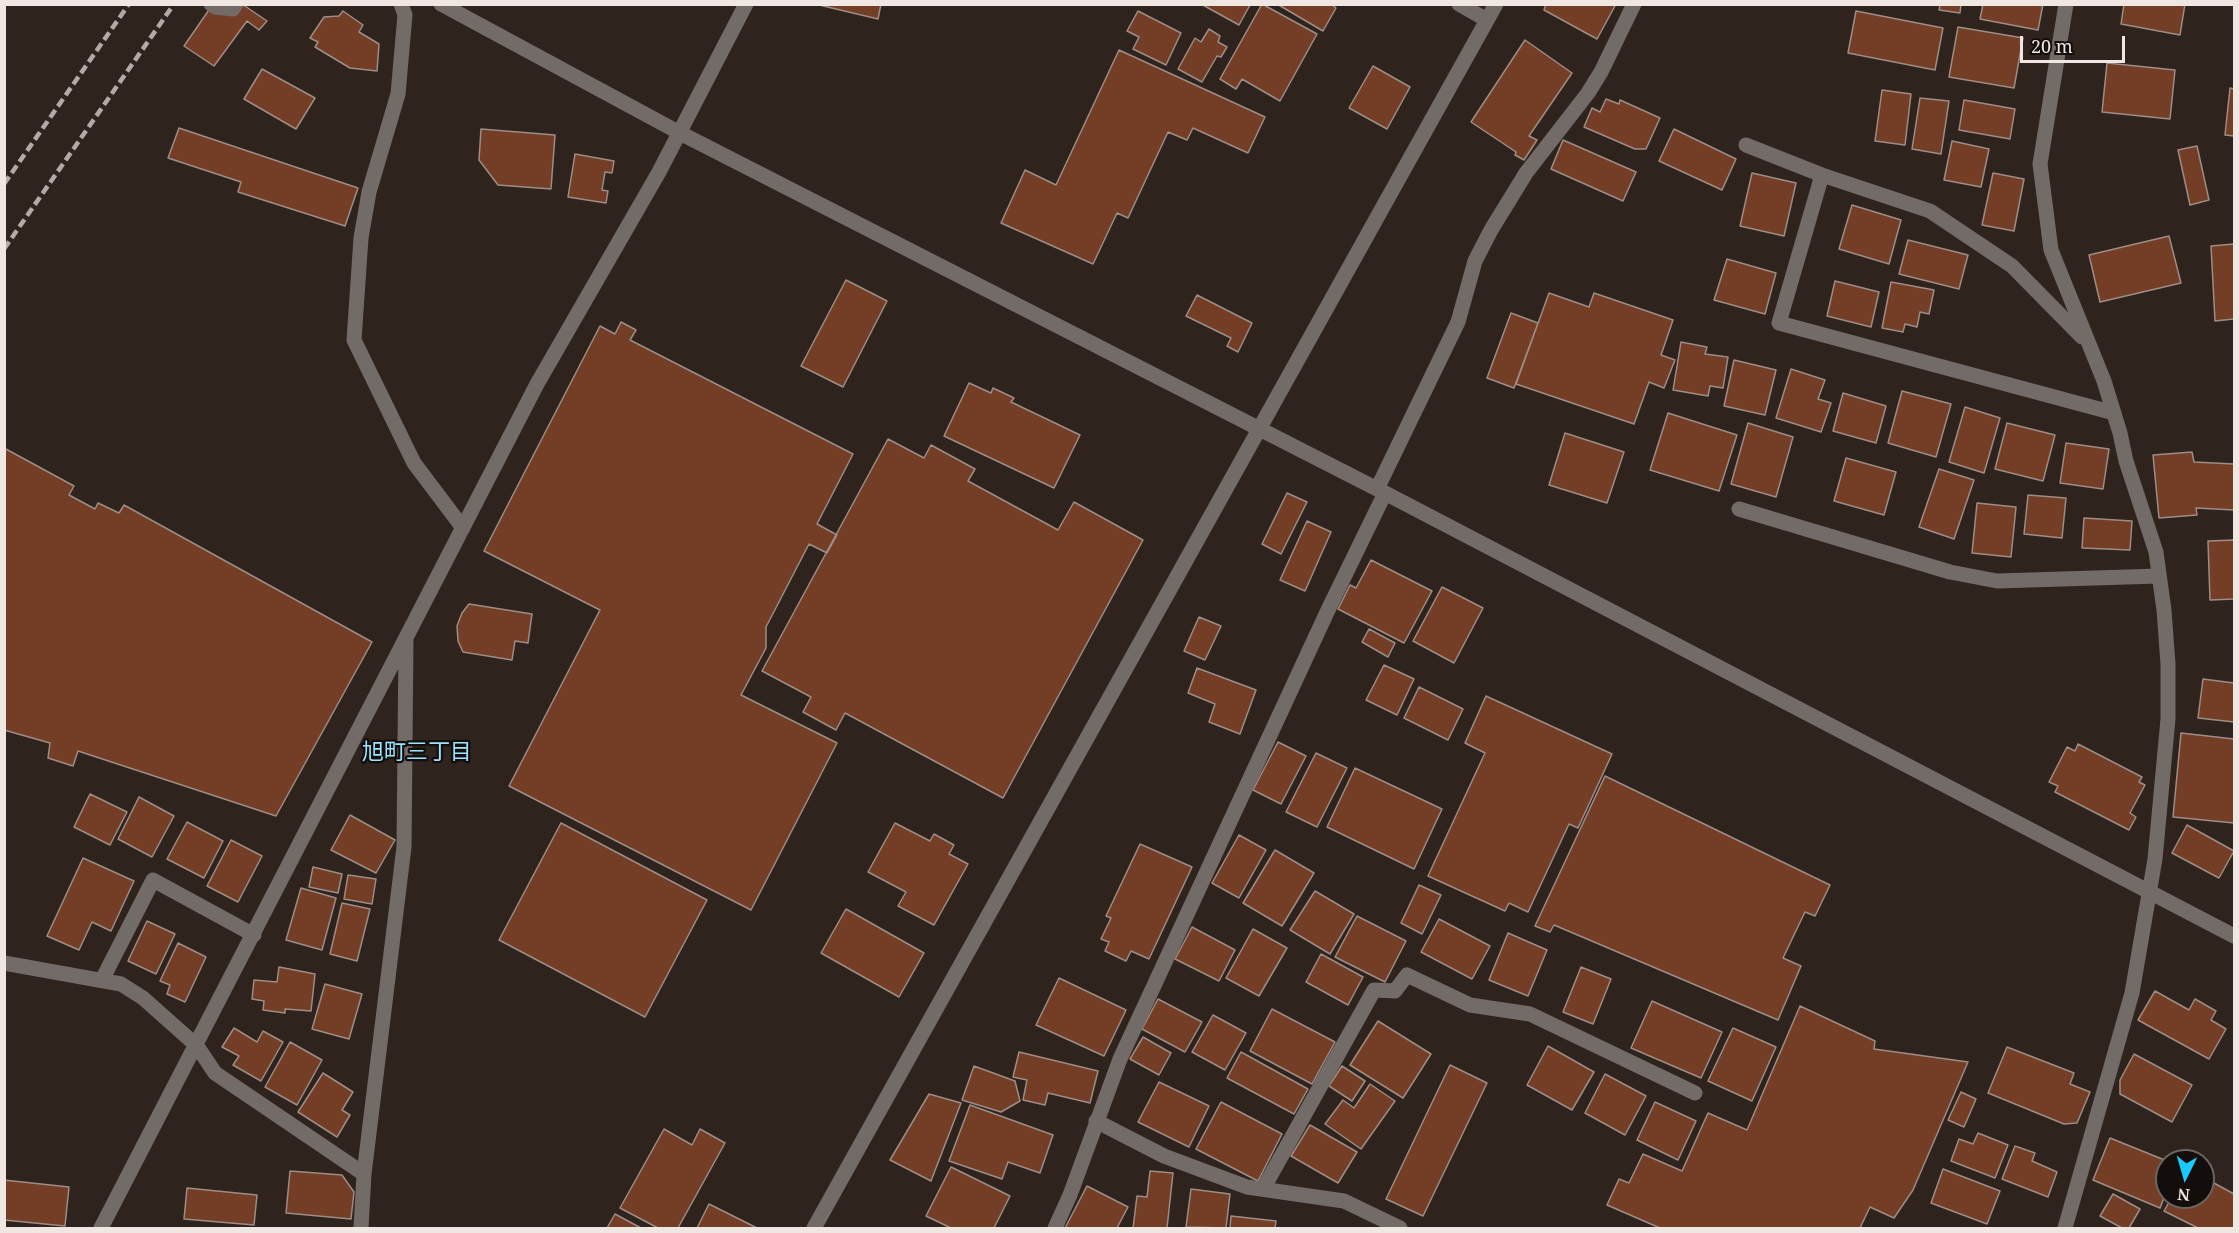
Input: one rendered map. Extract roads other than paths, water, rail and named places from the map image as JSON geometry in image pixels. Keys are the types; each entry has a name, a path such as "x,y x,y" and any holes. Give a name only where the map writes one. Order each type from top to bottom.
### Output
{"street":[{"path":"211,4 216,7 233,9 236,4"},
{"path":"401,4 405,15 398,94 369,192 361,238 354,340 414,463 463,528"},
{"path":"441,4 680,133 1381,491 2235,936"},
{"path":"101,1228 537,384 680,133 746,4"},
{"path":"1459,4 1487,20"},
{"path":"814,1228 1496,4"},
{"path":"1055,1228 1070,1195 1120,1059 1328,610 1458,322 1475,261 1526,173 1588,93 1634,4"},
{"path":"2065,1228 2132,993 2155,859 2168,719 2168,664 2156,552 2126,461 2114,413 2051,250 2040,164 2066,4"},
{"path":"1746,145 1822,175 1930,211 2012,266 2086,341"},
{"path":"1822,175 1779,323 2114,413"},
{"path":"1739,509 1950,572 1997,580 2159,576"},
{"path":"361,1228 364,1174 404,847 406,639"},
{"path":"102,980 153,880 254,935"},
{"path":"4,963 121,984 143,998 196,1046 215,1073 364,1174"},
{"path":"1263,1189 1374,990 1395,991 1407,975 1470,1005 1530,1014 1695,1093"},
{"path":"1096,1121 1164,1155 1247,1187 1344,1201 1400,1228"}],"railway":[{"path":"4,184 129,4"},
{"path":"4,249 174,4"}],"district":[{"name":"旭町三丁目","path":"417,753"}]}
